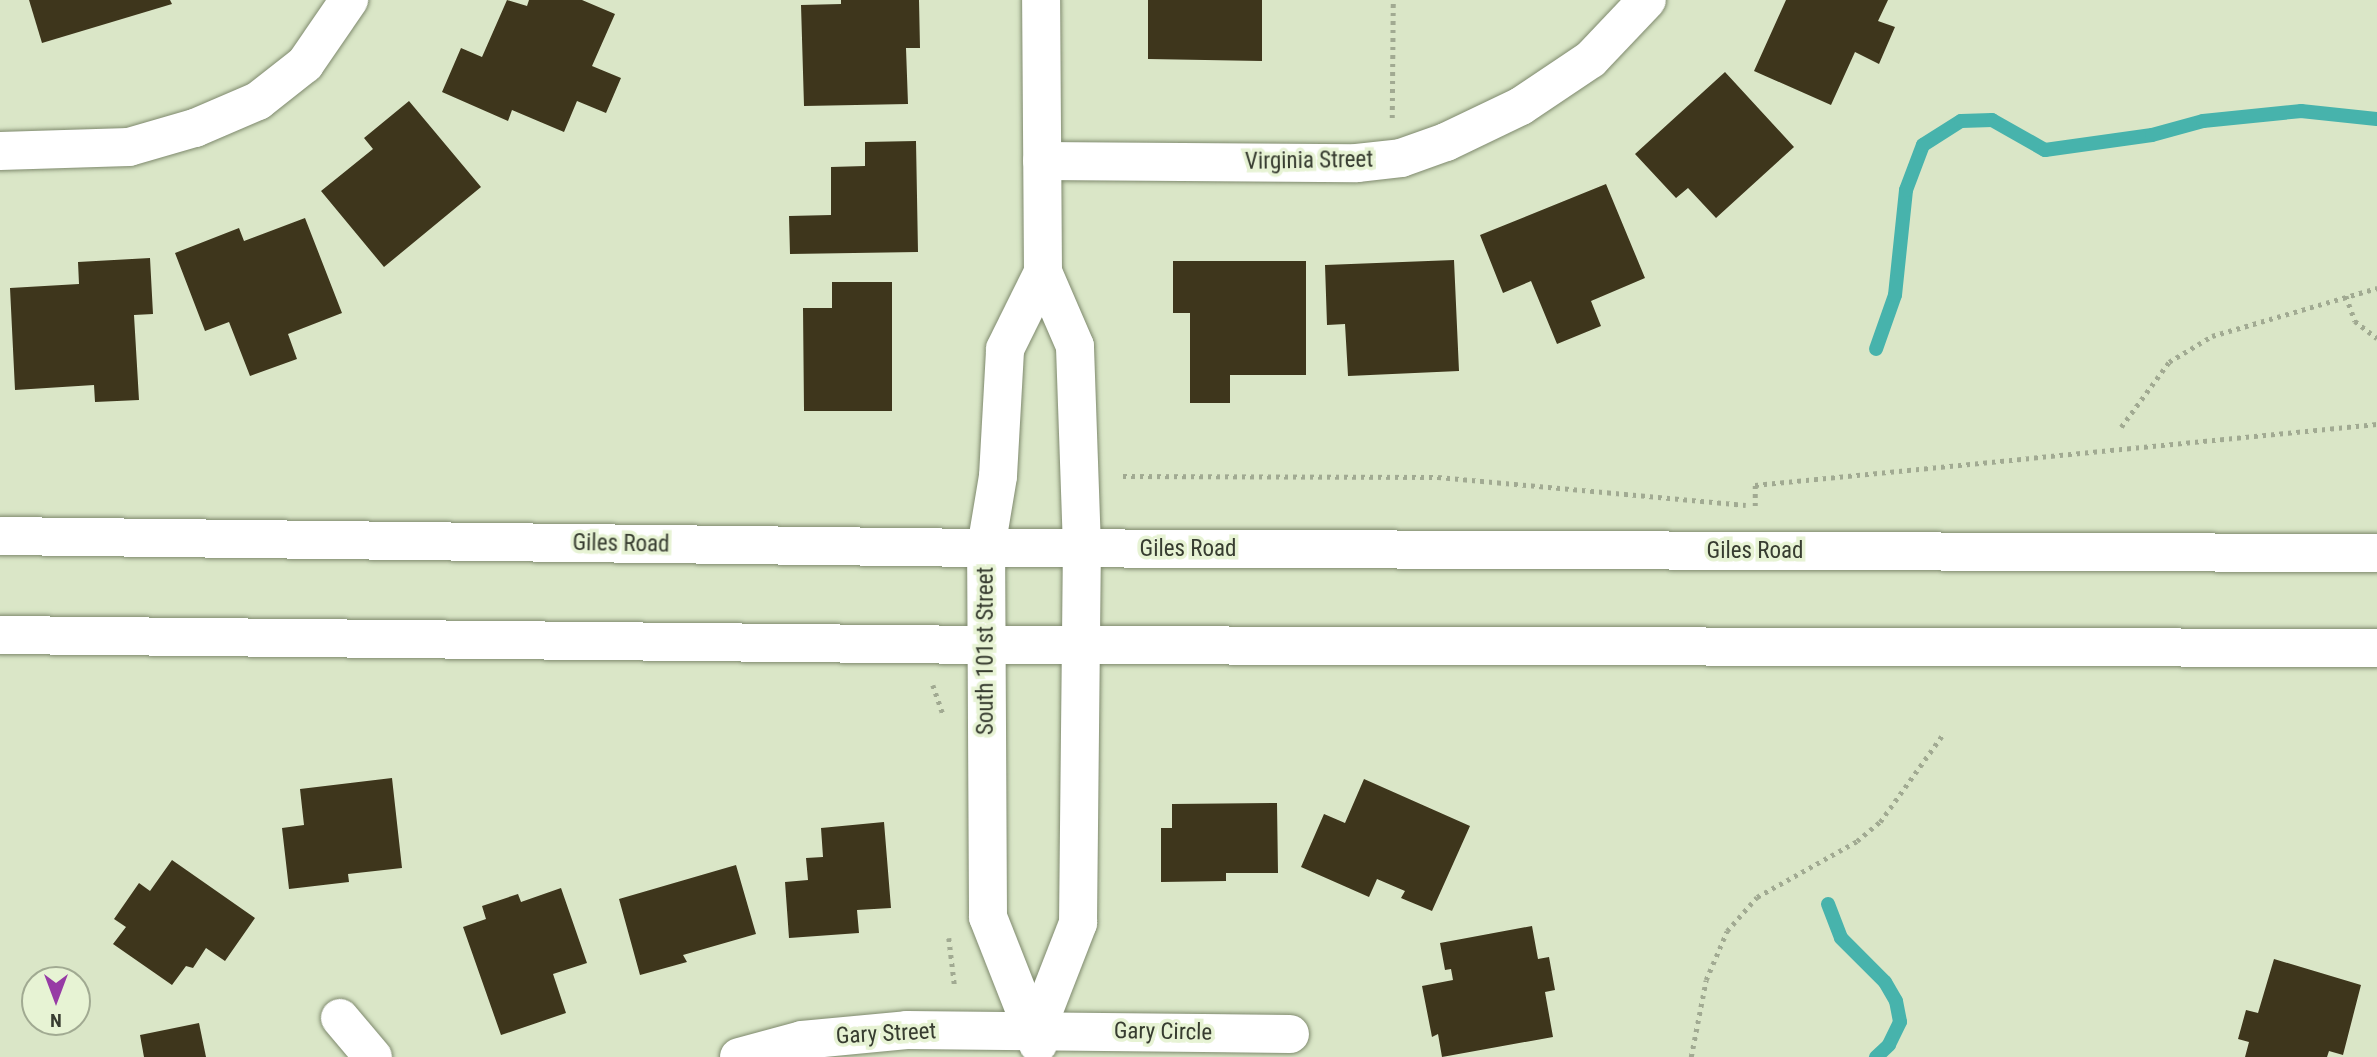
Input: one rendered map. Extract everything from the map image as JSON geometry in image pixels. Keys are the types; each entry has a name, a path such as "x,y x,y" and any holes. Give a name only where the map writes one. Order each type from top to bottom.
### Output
{"main road":[{"path":"0,151 128,146 220,117 258,101 305,64 349,0"},
{"name":"South 101st Street","path":"1038,1044 1078,923 1082,548 1075,346 1043,272 1041,0"},
{"name":"Virginia Street","path":"1042,161 1357,163 1401,158 1496,118 1557,82 1591,59 1647,0"},
{"name":"South 101st Street","path":"1038,1044 988,917 985,645 986,548 998,476 1005,349 1043,272"},
{"name":"Giles Road","path":"0,536 986,548 2377,553"},
{"path":"0,635 985,645 2377,648"},
{"path":"340,1018 373,1057"},
{"name":"Gary Street","path":"739,1057 802,1040 852,1034 1038,1044"},
{"name":"Gary Circle","path":"1038,1044 1290,1034"}],"path":[{"path":"1392,121 1393,0"},
{"path":"2121,427 2148,384 2190,348 2237,326 2377,288"},
{"path":"2346,296 2355,321 2377,338"},
{"path":"1114,469 1129,478 1506,481 1755,506 1755,485 2377,424"},
{"path":"1690,1057 1706,980 1727,931 1757,897 1857,841 1880,822 1944,733"}],"building":[{"path":"29,0 170,0 172,4 42,43"},
{"path":"507,0 527,6 529,0 582,0 615,14 592,66 621,78 606,113 577,101 564,132 512,110 508,121 442,92 461,48 482,57"},
{"path":"841,0 919,0 920,48 906,48 908,104 804,106 801,5 841,4"},
{"path":"1148,0 1262,0 1262,61 1148,59"},
{"path":"1786,0 1888,0 1878,21 1895,27 1879,64 1855,52 1831,105 1754,71"},
{"path":"1725,72 1794,147 1716,218 1688,188 1676,198 1635,154"},
{"path":"409,101 481,187 384,267 321,191 373,149 364,138"},
{"path":"916,141 918,252 790,254 789,216 831,215 831,167 865,166 865,142"},
{"path":"1606,184 1645,278 1591,301 1601,326 1557,344 1531,281 1503,293 1480,235"},
{"path":"305,218 342,313 288,334 297,359 250,376 229,322 205,331 175,253 239,228 244,241"},
{"path":"150,258 153,314 134,315 139,400 95,402 94,385 15,390 10,288 79,284 78,262"},
{"path":"1454,260 1459,371 1348,376 1345,324 1327,325 1325,265"},
{"path":"1173,261 1306,261 1306,375 1230,375 1230,403 1190,403 1190,313 1173,313"},
{"path":"832,282 892,282 892,411 804,411 803,308 832,308"},
{"path":"392,778 402,868 348,874 349,882 289,889 282,828 304,825 300,789"},
{"path":"1364,779 1470,826 1432,911 1401,898 1405,891 1377,879 1369,897 1301,867 1324,814 1345,823"},
{"path":"1277,803 1278,873 1226,873 1226,881 1161,882 1161,828 1172,828 1172,804"},
{"path":"884,822 891,908 857,910 859,933 789,938 785,882 808,880 806,858 823,857 821,828"},
{"path":"172,860 255,918 225,961 206,948 193,968 186,966 172,985 113,944 126,927 114,919 139,883 150,891"},
{"path":"736,865 756,934 683,955 687,962 640,975 619,899"},
{"path":"561,888 587,963 553,974 566,1013 501,1035 463,927 486,919 482,906 518,894 521,902"},
{"path":"1532,926 1538,959 1549,957 1555,990 1545,992 1553,1037 1442,1057 1438,1034 1432,1037 1422,986 1453,980 1451,969 1445,970 1440,943"},
{"path":"2274,959 2361,985 2343,1055 2329,1051 2327,1057 2245,1057 2249,1042 2238,1039 2246,1010 2258,1013"},
{"path":"199,1023 206,1057 144,1057 140,1035"}],"waterway":[{"path":"1876,349 1895,295 1906,190 1923,145 1961,121 1992,120 2045,150 2152,135 2203,121 2301,111 2377,119"},
{"path":"1828,904 1841,938 1885,982 1896,1001 1900,1022 1889,1045 1876,1057"}]}
